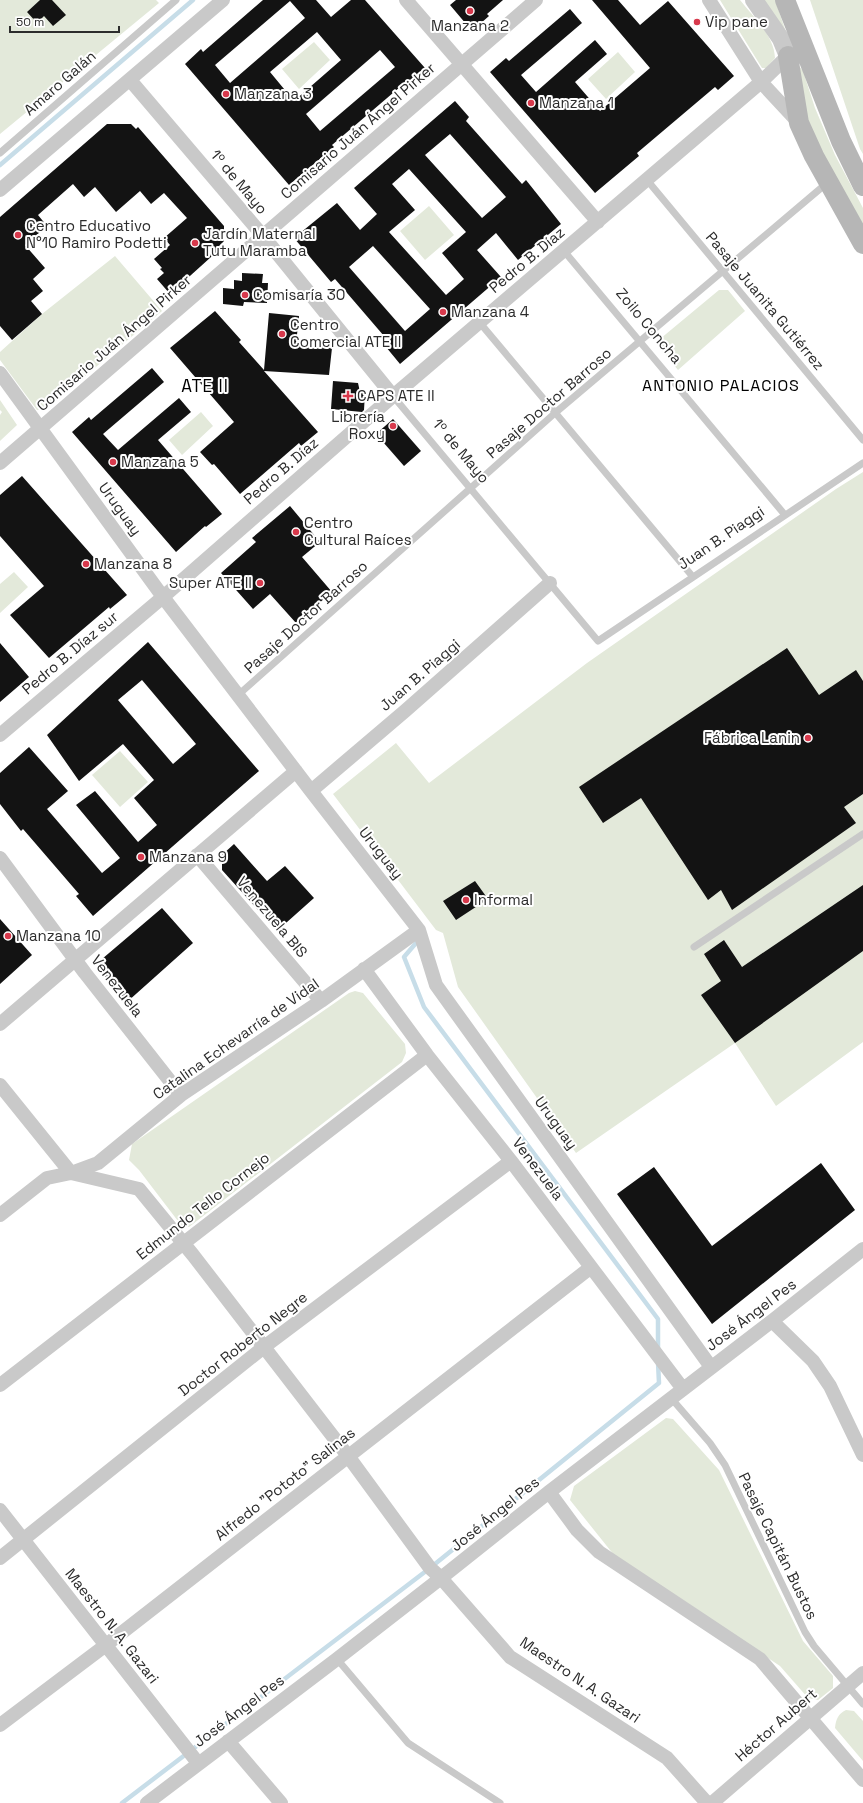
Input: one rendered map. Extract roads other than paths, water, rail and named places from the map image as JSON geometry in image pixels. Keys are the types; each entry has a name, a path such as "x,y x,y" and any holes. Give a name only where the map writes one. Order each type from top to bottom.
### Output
{"main road":[{"path":"785,0 841,141 863,186"},
{"path":"788,56 799,123 814,156 863,244"}],"street":[{"path":"0,190 223,0"},
{"path":"406,0 598,222"},
{"name":"Comisario Juán Ángel Pirker","path":"0,463 461,63 536,0"},
{"path":"709,0 761,82 799,123"},
{"path":"754,0 781,39 788,56"},
{"name":"Pedro B. Díaz","path":"163,597 393,396 761,82 802,42"},
{"name":"1º de Mayo","path":"130,80 263,236 393,396"},
{"name":"Uruguay","path":"0,373 163,597 310,791 419,930 436,985 711,1367"},
{"name":"Juan B. Piaggi","path":"310,791 405,711 550,583"},
{"name":"Pedro B. Díaz sur","path":"0,735 163,597"},
{"path":"0,1024 296,771"},
{"name":"Venezuela BIS","path":"197,855 321,1001"},
{"name":"Venezuela","path":"0,858 75,960 181,1095"},
{"name":"Catalina Echevarría de Vidal","path":"1,1214 47,1178 71,1173 98,1163 181,1095 321,1001 419,930"},
{"name":"Venezuela","path":"364,970 511,1161 590,1268 683,1389"},
{"name":"Edmundo Tello Cornejo","path":"0,1385 428,1055"},
{"path":"0,1084 71,1173"},
{"name":"Doctor Roberto Negre","path":"0,1558 264,1347 511,1161"},
{"name":"Maestro N. A. Gazari","path":"71,1173 139,1189 184,1242 348,1456 430,1568 441,1578 510,1657 667,1758 707,1803"},
{"name":"José Ángel Pes","path":"147,1803 337,1659 549,1492 772,1321 863,1249"},
{"name":"Alfredo \"Pototo\" Salinas","path":"0,1725 106,1645 590,1268"},
{"path":"772,1321 812,1361 830,1386 863,1455"},
{"path":"549,1492 577,1530 598,1552 760,1659 863,1780"},
{"name":"Maestro N. A. Gazari","path":"0,1510 198,1763"},
{"name":"Héctor Aubert","path":"712,1803 810,1717 863,1673"},
{"path":"228,1741 281,1803"}],"lane":[{"name":"Amaro Galán","path":"0,153 176,0"},
{"name":"Pasaje Juanita Gutiérrez","path":"647,180 863,440"},
{"name":"Pasaje Doctor Barroso","path":"238,696 555,413 828,182"},
{"name":"Zoilo Concha","path":"564,251 784,515"},
{"path":"480,322 693,577"},
{"name":"1º de Mayo","path":"393,396 598,641"},
{"name":"Juan B. Piaggi","path":"598,641 863,463"},
{"path":"694,947 863,834"},
{"name":"Pasaje Capitán Bustos","path":"671,1398 710,1443 724,1465 805,1632 863,1704"},
{"path":"337,1659 408,1743 500,1803"}],"waterway":[{"path":"0,165 193,0"},
{"path":"416,943 404,957 424,1007 658,1319 658,1349"},
{"path":"122,1803 430,1568 659,1383 658,1362"}],"place":[{"name":"Manzana 2","path":"470,11"},
{"name":"Vip pane","path":"697,22"},
{"name":"Manzana 3","path":"226,94"},
{"name":"Manzana 1","path":"531,103"},
{"name":"Centro Educativo N°10 Ramiro Podetti","path":"18,235"},
{"name":"Jardín Maternal Tutu Maramba","path":"195,243"},
{"name":"Comisaría 30","path":"245,295"},
{"name":"Manzana 4","path":"443,312"},
{"name":"Centro Comercial ATE II","path":"282,334"},
{"name":"CAPS ATE II","path":"348,396"},
{"name":"Librería Roxy","path":"393,426"},
{"name":"Manzana 5","path":"113,462"},
{"name":"Centro Cultural Raíces","path":"296,532"},
{"name":"Manzana 8","path":"86,564"},
{"name":"Super ATE II","path":"260,583"},
{"name":"Fábrica Lanin","path":"808,738"},
{"name":"Manzana 9","path":"141,857"},
{"name":"Informal","path":"466,900"},
{"name":"Manzana 10","path":"8,936"}],"district":[{"name":"ANTONIO PALACIOS","path":"721,385"},
{"name":"ATE II","path":"205,386"}]}
